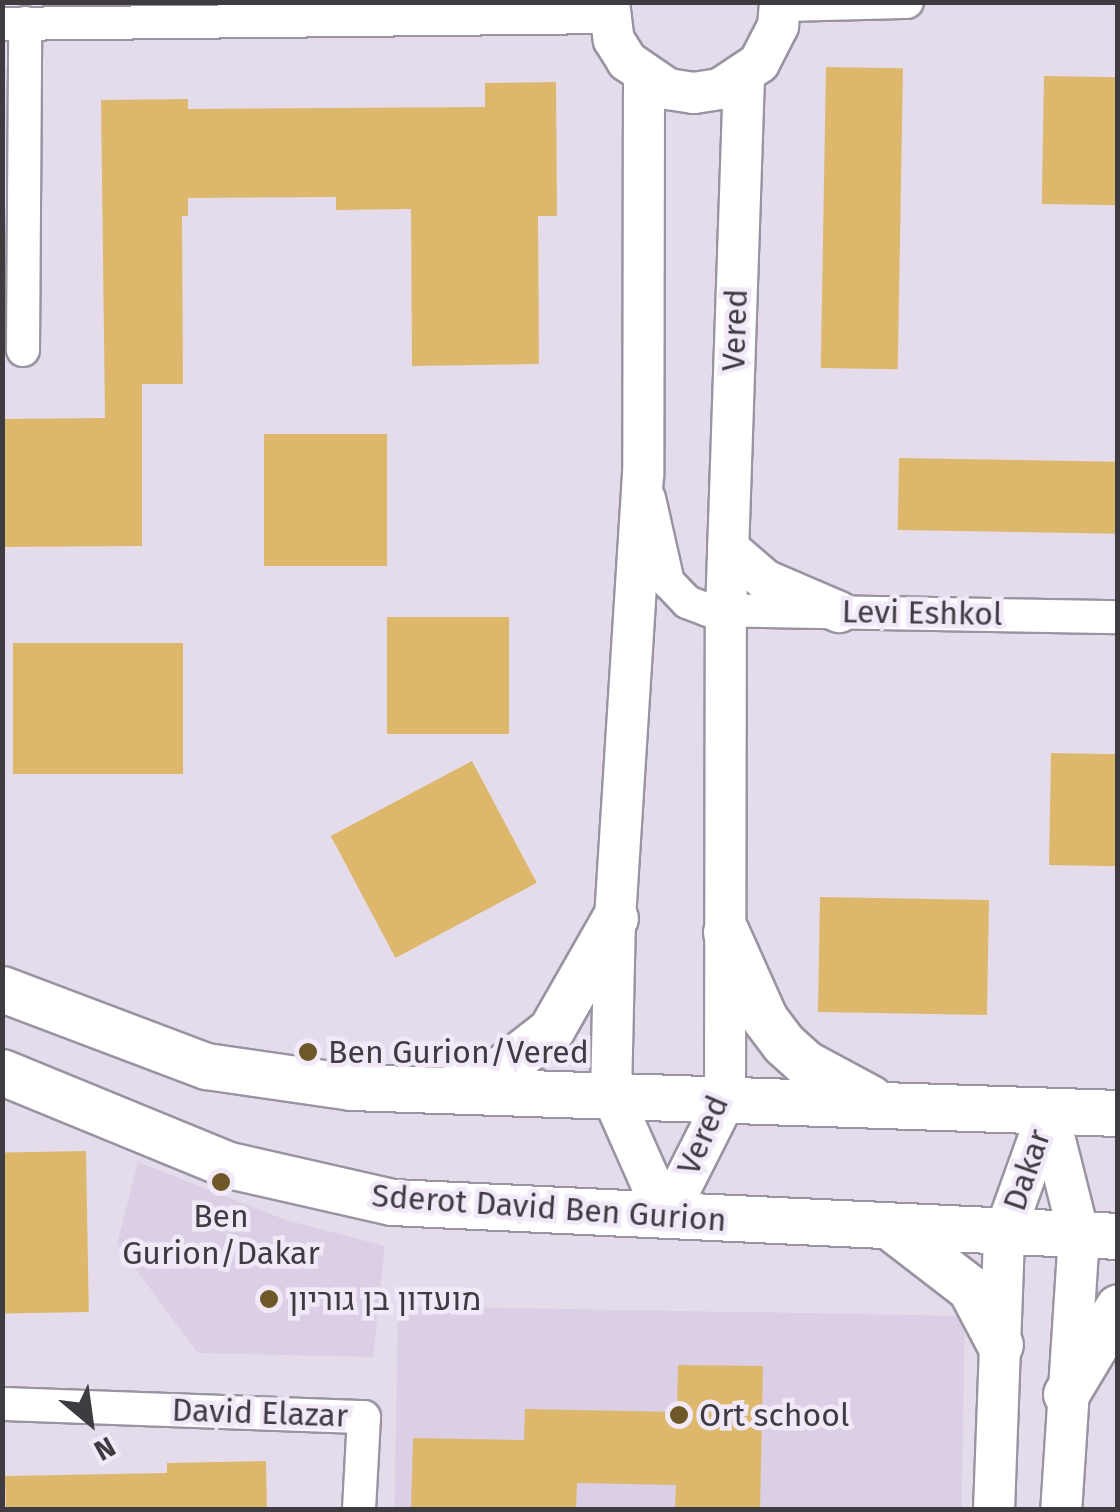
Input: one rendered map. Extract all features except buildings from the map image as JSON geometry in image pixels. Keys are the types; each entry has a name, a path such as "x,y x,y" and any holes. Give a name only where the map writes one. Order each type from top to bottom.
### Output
{"main road":[{"path":"432,1092 501,1070 551,1030 615,918"},
{"path":"726,932 764,1019 784,1044 804,1063 880,1104"},
{"path":"2,989 206,1066 432,1092 611,1093 1118,1113"},
{"name":"Sderot David Ben Gurion","path":"2,1072 229,1165 392,1202 1004,1235 1098,1235"},
{"path":"891,1228 970,1288 1000,1344"},
{"path":"1066,1394 1118,1307"}],"street":[{"path":"23,350 14,23 608,10 620,50 644,78 694,93 744,77 771,46 780,4 907,2"},
{"name":"Vered","path":"666,1218 725,1100 726,613 744,77"},
{"name":"Vered","path":"644,78 643,474 615,918 611,1093 666,1218"},
{"path":"643,474 668,582 687,602 726,613"},
{"path":"728,548 765,580 839,612"},
{"name":"Levi Eshkol","path":"726,613 1118,617"},
{"name":"Dakar","path":"994,1510 1004,1235 1048,1112"},
{"name":"Dakar","path":"1048,1112 1098,1235 1066,1394 1061,1510"},
{"name":"David Elazar","path":"2,1404 364,1416 359,1510"}],"shaded area":[{"name":"מועדון בן גוריון","path":"138,1162 286,1220 385,1246 373,1357 198,1353 117,1244"},
{"name":"Ort school","path":"398,1306 965,1316 962,1510 394,1510"}],"place":[{"name":"Ben Gurion/Vered","path":"308,1052"},
{"name":"Ben Gurion/Dakar","path":"221,1182"},
{"name":"מועדון בן גוריון","path":"269,1299"},
{"name":"Ort school","path":"679,1415"}]}
